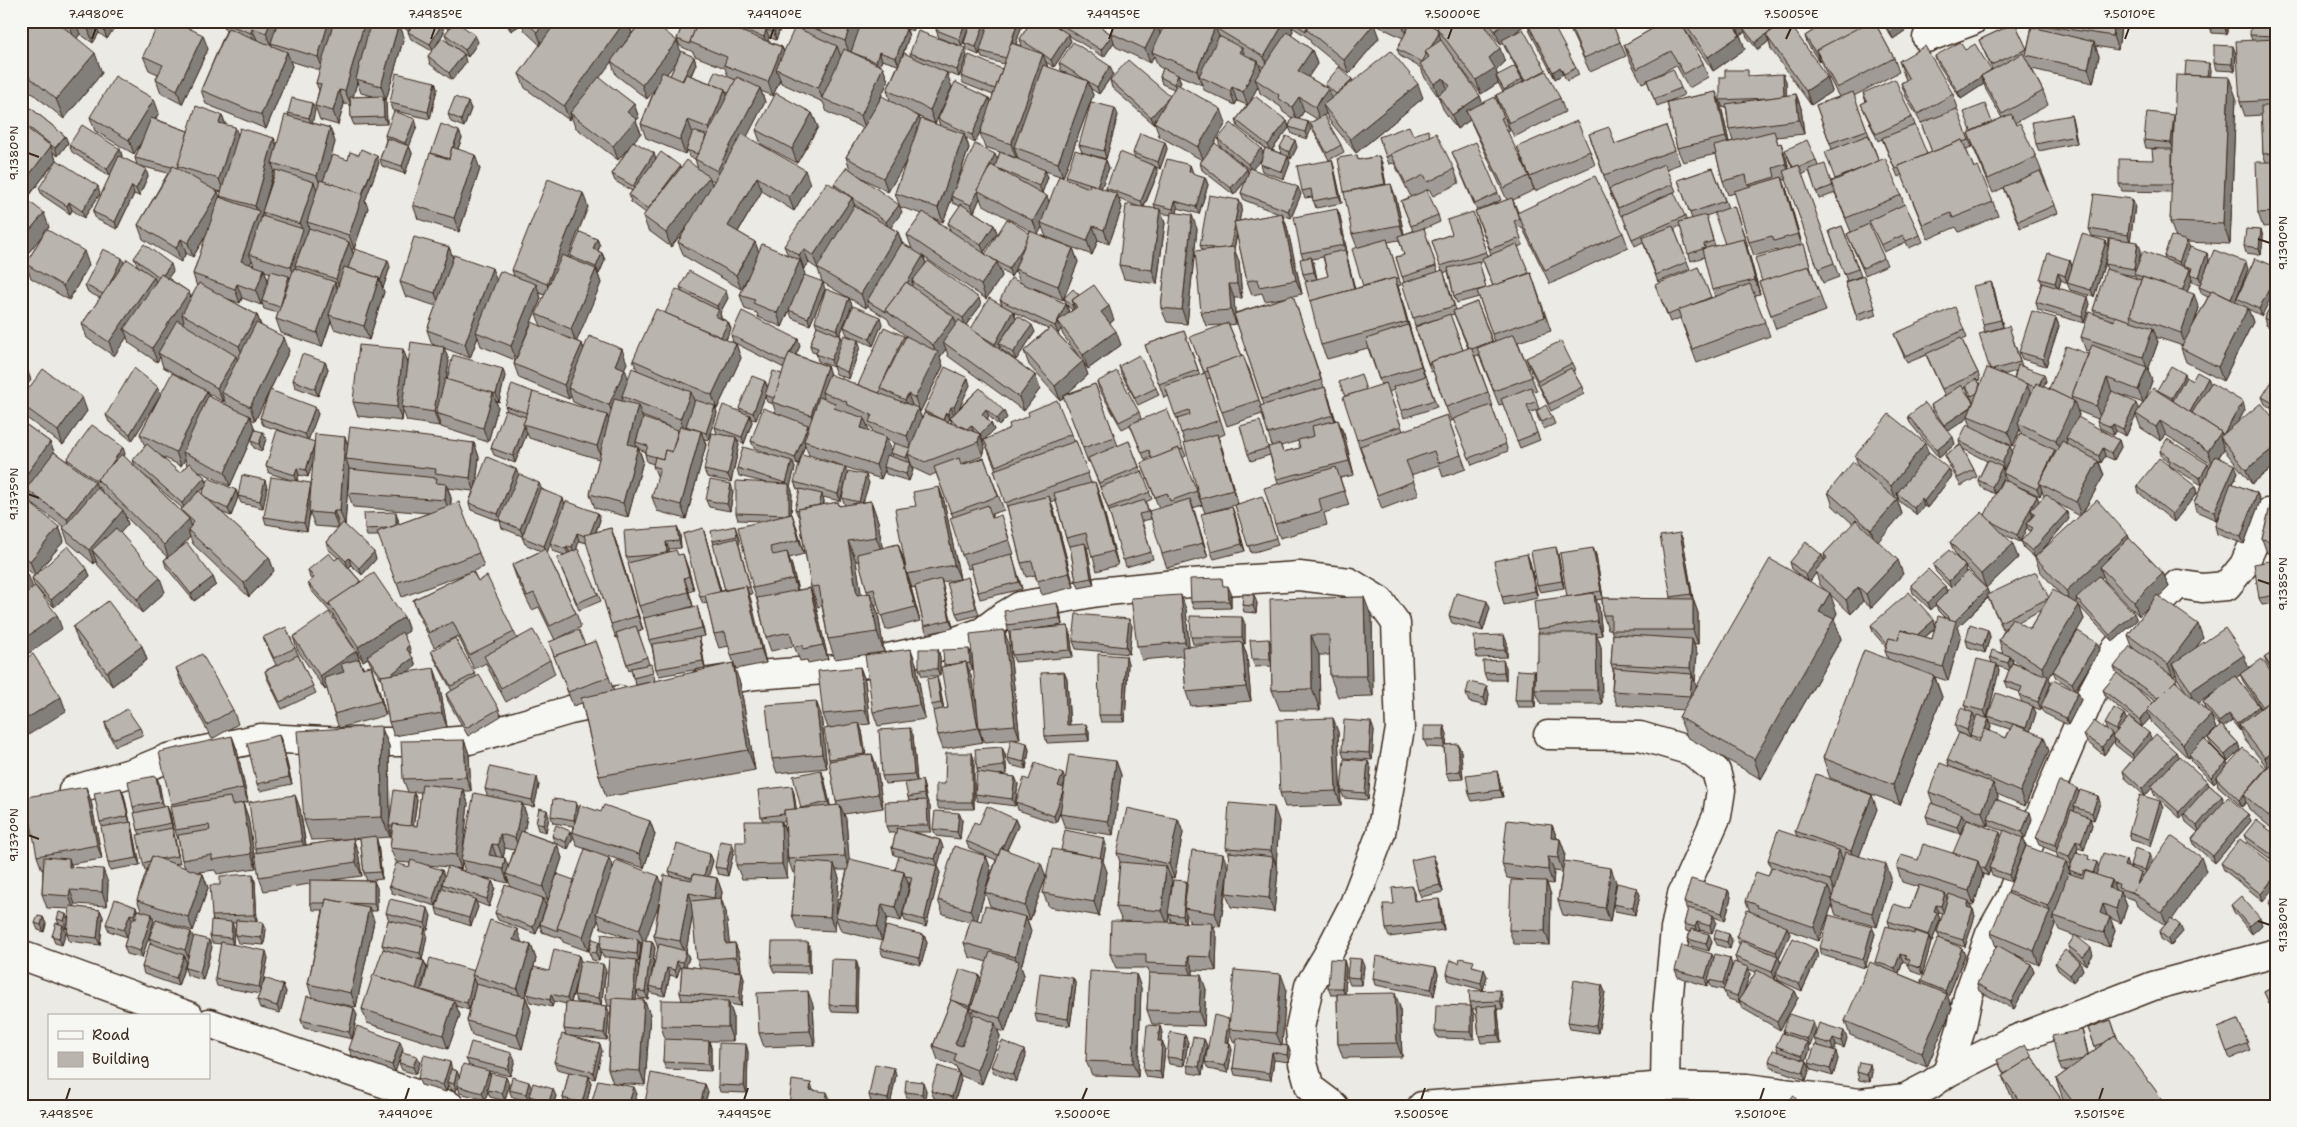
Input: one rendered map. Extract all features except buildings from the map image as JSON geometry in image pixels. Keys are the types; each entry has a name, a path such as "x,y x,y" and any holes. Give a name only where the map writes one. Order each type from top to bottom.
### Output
{"street":[{"path":"1927,38 1972,21"},
{"path":"1947,1073 1962,1026 1968,996 1990,934 2010,899 2036,825 2091,695 2116,649 2178,584 2202,588 2227,586 2244,566 2267,513"},
{"path":"679,686 756,675 838,669 939,647 982,632 1020,606 1098,592 1176,584 1299,576 1349,582 1380,600 1396,623 1400,729 1381,833 1354,904 1309,986 1300,1028 1303,1063 1310,1088 1334,1106"},
{"path":"73,790 137,771 168,758 261,738 347,742 445,742 469,740 570,710 643,694"},
{"path":"1548,735 1640,736 1691,751 1716,771 1721,790 1717,816 1682,894 1675,929 1666,1024 1665,1086"},
{"path":"1422,1106 1665,1086 1747,1088 1863,1104 1905,1098 1930,1085 1947,1073 2009,1042 2153,986 2276,953"},
{"path":"21,955 183,1014"},
{"path":"210,1023 450,1106"}]}
